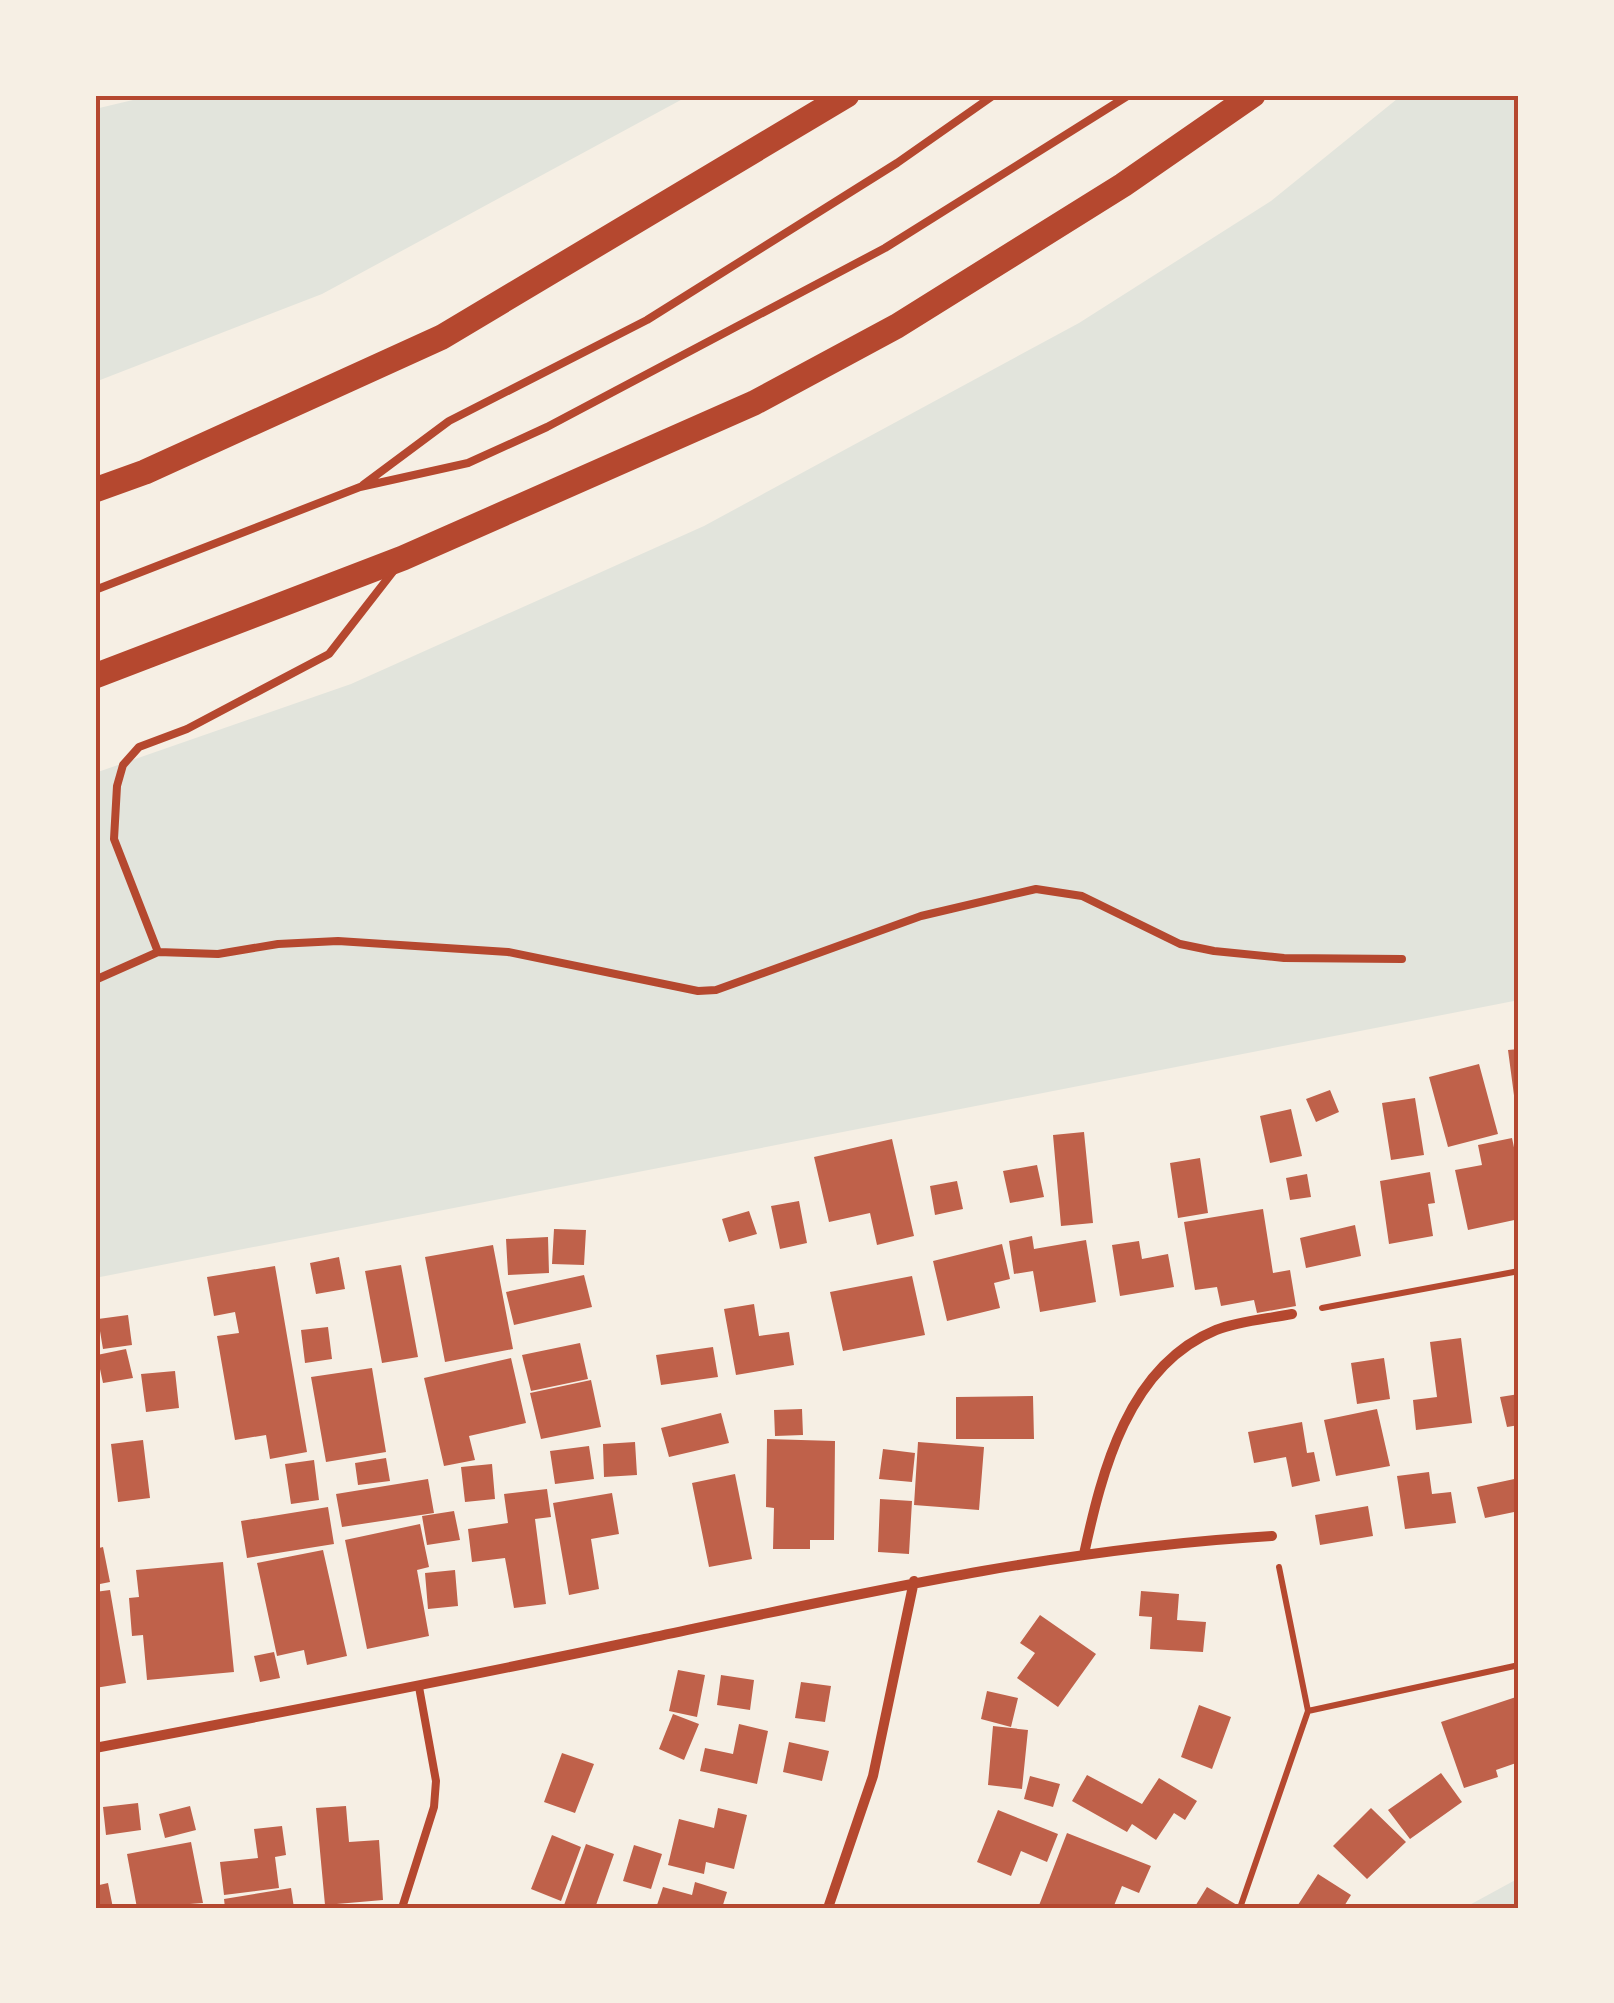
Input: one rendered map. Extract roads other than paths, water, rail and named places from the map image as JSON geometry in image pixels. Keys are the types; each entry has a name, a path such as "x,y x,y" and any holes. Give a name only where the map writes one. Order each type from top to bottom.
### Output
{"main road":[{"path":"95,490 145,472 442,337 847,95"},
{"path":"95,676 404,558 754,403 896,326 1123,186 1253,95"}],"street":[{"path":"1084,1554 1105,1462 1118,1432 1160,1373 1197,1340 1219,1328 1292,1314"},
{"path":"95,1748 420,1687 914,1582 1084,1554 1272,1536"},
{"path":"828,1908 873,1776 914,1582"}],"lane":[{"path":"360,487 449,421 646,320 896,162 994,95"},
{"path":"95,590 360,487 468,463 547,426 885,248 1129,95"},
{"path":"158,952 114,840 116,786 122,764 139,747 187,729 328,654 404,558"},
{"path":"95,980 158,952 218,954 278,944 338,941 508,952 698,991 716,990 920,916 1036,889 1082,896 1166,938 1214,951 1284,958 1402,959"},
{"path":"402,1908 434,1807 434,1766 420,1687"}]}
